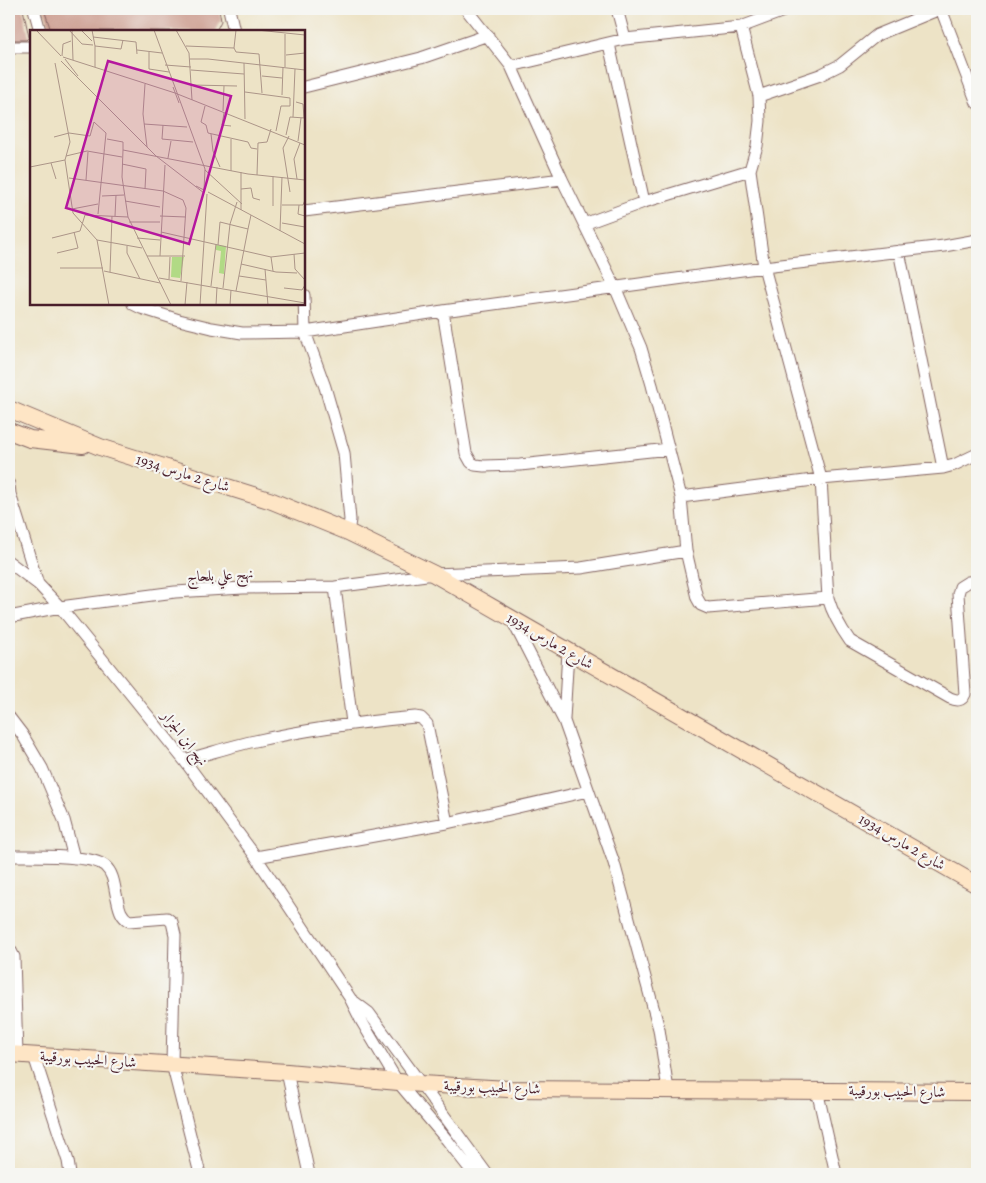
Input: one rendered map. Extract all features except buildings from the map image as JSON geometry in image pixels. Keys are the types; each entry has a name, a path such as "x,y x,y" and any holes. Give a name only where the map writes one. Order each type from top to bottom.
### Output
{"street":[{"path":"34,9 40,30"},
{"path":"229,9 230,30"},
{"path":"466,9 512,66 562,179 615,288 641,348 681,497 686,551 697,598 701,605 708,608 828,598"},
{"path":"617,9 626,39"},
{"path":"512,66 626,39 741,27 788,9"},
{"path":"759,96 820,76 840,65 877,35 940,9 977,104"},
{"path":"741,27 759,96 760,121 757,146 750,170 764,267 821,479 828,598 839,626 850,641 950,698 959,700 965,694 958,594 960,587 968,582 977,581"},
{"path":"305,87 421,58 488,35"},
{"path":"608,44 644,202"},
{"path":"9,48 30,47"},
{"path":"584,224 644,202 750,170"},
{"path":"305,211 562,179"},
{"path":"135,305 179,320 242,333 305,332 764,267 944,246 977,240"},
{"path":"899,251 943,468"},
{"path":"304,305 305,332 325,387 344,453 350,520 348,532"},
{"path":"443,311 466,453 475,465 520,465 669,449"},
{"name":"شارع 2 مارس 1934","path":"9,409 100,448 272,501 348,532 434,574 977,885"},
{"name":"شارع 2 مارس 1934","path":"9,431 30,439 100,448"},
{"path":"681,497 821,479 943,468 977,454"},
{"name":"نهج ابن الجزار","path":"9,490 38,584 60,607 184,760 256,858 350,998 397,1081 474,1174"},
{"name":"نهج علي بلحاج","path":"9,617 60,607 174,592 335,586 434,574 581,568 686,551"},
{"path":"9,562 38,584"},
{"path":"335,586 352,723"},
{"path":"511,618 564,721 614,863 657,1020 668,1090"},
{"path":"564,721 568,652"},
{"path":"9,717 22,734 42,768 64,820 74,858"},
{"path":"184,760 253,741 352,723 415,717 424,720 427,724 447,823"},
{"path":"256,858 447,823 588,791"},
{"path":"9,856 96,860 106,866 112,874 120,911 125,918 129,921 167,918 172,922 176,935 172,1064 200,1174"},
{"path":"9,950 14,957 13,1055"},
{"name":"نهج ابن الجزار","path":"350,998 369,1013 487,1174"},
{"name":"شارع الحبيب بورقيبة","path":"13,1055 172,1064 508,1089 977,1092"},
{"path":"34,1056 68,1161 70,1174"},
{"path":"287,1072 309,1174"},
{"path":"817,1090 836,1174"}]}
